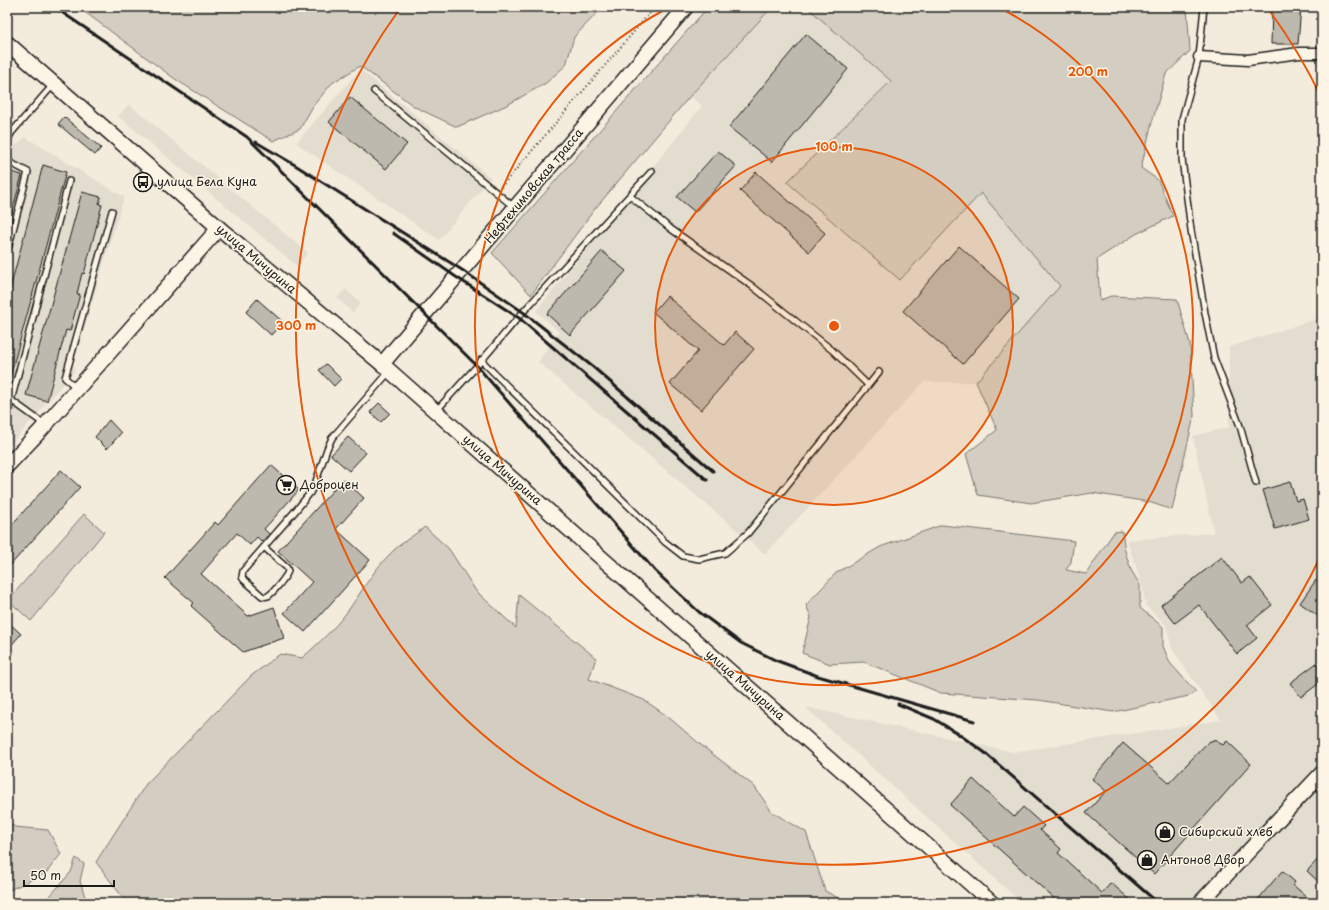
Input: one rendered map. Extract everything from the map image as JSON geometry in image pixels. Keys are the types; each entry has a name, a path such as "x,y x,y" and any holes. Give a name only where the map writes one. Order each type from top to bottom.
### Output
{"main road":[{"name":"Нефтехимовская трасса","path":"386,368 516,208 686,7"},
{"name":"улица Мичурина","path":"7,44 220,228 386,368 992,903"},
{"path":"7,466 46,425 220,228"},
{"path":"1200,903 1322,773"}],"street":[{"path":"1199,57 1248,60 1299,53 1322,54"}],"lane":[{"path":"1204,7 1199,57 1182,119 1182,159 1191,230 1214,358 1240,426 1256,483"},
{"path":"7,141 12,132 54,84"},
{"path":"374,91 516,208"},
{"path":"7,161 28,172 7,253"},
{"path":"436,412 523,312 652,171"},
{"path":"7,416 69,181"},
{"path":"630,196 671,229 752,286 832,350 868,385"},
{"path":"78,389 65,378 112,211"},
{"path":"481,360 665,542 683,556 699,559 725,553 748,533 879,372"},
{"path":"264,547 287,568 288,571 286,577 270,595 265,597 262,596 242,577 243,571 310,493 315,484 329,443 386,368"},
{"path":"11,400 46,425"}],"path":[{"path":"496,192 655,7"}],"shaded area":[{"path":"78,7 603,7 574,37 566,65 546,83 507,105 457,127 415,107 360,66 332,83 313,106 300,129 273,141 175,79"},
{"path":"708,7 772,7 690,96 594,210 531,295 492,253"},
{"path":"772,7 807,7 891,80 787,182 900,280 981,193 1060,286 976,382 924,382 765,554 538,362 559,332 536,311 702,106 690,96"},
{"path":"807,7 1187,7 1190,51 1166,74 1141,168 1158,180 1173,216 1136,234 1097,259 1100,300 1111,296 1177,299 1190,344 1194,416 1172,510 1149,502 1092,493 1031,503 978,495 966,454 997,430 976,382 1060,286 981,193 900,280 787,182 891,81"},
{"path":"360,69 491,178 439,240 296,143"},
{"path":"129,104 308,253 297,266 118,116"},
{"path":"25,137 124,197 73,365 75,370 7,449 7,154"},
{"path":"345,289 361,303 353,313 337,298"},
{"path":"1322,317 1322,903 1022,903 805,707 1013,752 1221,720 1172,649 1166,625 1146,606 1141,582 1127,540 1214,533 1193,436 1229,427 1229,347"},
{"path":"84,514 104,532 31,621 8,600"},
{"path":"942,525 1074,541 1071,562 1066,570 1086,574 1114,532 1122,531 1125,551 1131,570 1140,585 1140,608 1163,627 1163,646 1170,663 1196,692 1189,696 1113,712 1038,700 941,693 864,662 830,664 802,653 811,617 806,605 836,573 880,547"},
{"path":"425,527 449,549 476,591 516,628 519,595 596,658 589,679 644,700 667,716 701,745 754,786 772,812 806,832 825,891 848,903 127,903 96,862 146,784 251,676 280,654 302,658 314,647 342,618 372,575 393,551"},
{"path":"7,822 15,827 48,830 61,854 46,873 7,891"},
{"path":"76,858 84,864 80,881 87,903 41,903 50,896 71,872"}],"building":[{"path":"1272,7 1301,7 1298,44 1271,44"},
{"path":"806,34 848,69 772,162 729,127"},
{"path":"350,97 407,144 386,169 329,122"},
{"path":"64,117 101,148 95,155 58,124"},
{"path":"718,151 736,166 695,212 677,197"},
{"path":"43,165 66,172 10,377 7,377 7,300"},
{"path":"7,171 22,175 10,220 7,219"},
{"path":"756,172 825,233 809,252 740,191"},
{"path":"82,192 101,197 99,204 102,205 84,274 82,273 77,294 80,294 70,331 66,330 47,401 26,395"},
{"path":"959,246 1019,299 963,364 903,311"},
{"path":"602,251 626,271 570,335 547,314"},
{"path":"667,296 724,345 735,332 754,349 701,410 670,384 698,351 653,312"},
{"path":"257,299 283,322 271,335 246,312"},
{"path":"326,364 341,379 334,386 319,370"},
{"path":"379,403 390,413 381,422 370,412"},
{"path":"109,420 121,433 107,449 95,437"},
{"path":"348,437 366,453 349,471 331,455"},
{"path":"271,465 299,490 264,529 269,534 262,542 257,537 250,545 237,533 201,574 248,616 274,607 284,638 243,652 191,606 194,603 165,578 215,522 218,525"},
{"path":"61,470 80,487 7,569 7,530"},
{"path":"343,479 364,498 336,529 370,560 305,632 284,613 312,582 278,551"},
{"path":"1290,482 1296,501 1303,499 1309,519 1275,529 1263,490"},
{"path":"1222,557 1242,583 1250,577 1272,605 1247,625 1257,638 1237,654 1199,605 1175,623 1161,605"},
{"path":"1316,580 1322,584 1322,611 1318,616 1300,603"},
{"path":"7,621 21,634 7,650"},
{"path":"1322,659 1322,681 1301,697 1290,683"},
{"path":"1214,740 1223,745 1227,741 1251,764 1154,874 1086,813 1106,791 1092,779 1123,743 1169,783 1208,742"},
{"path":"973,779 1014,817 1023,807 1044,826 1040,830 1061,849 1058,853 1102,893 1111,883 1134,903 1059,903 950,805"},
{"path":"1322,855 1322,885 1307,871"},
{"path":"1282,871 1295,882 1293,885 1314,903 1255,903"}],"railway":[{"path":"54,7 247,137 477,366 655,571 699,612 741,643 775,660 818,676 974,721"},
{"path":"256,142 462,270 523,312 593,367 713,471"},
{"path":"393,233 456,277 519,318 707,480"},
{"path":"898,704 934,719 984,752 1158,903"}],"place":[{"name":"улица Бела Куна","path":"143,182"},
{"name":"Доброцен","path":"286,485"},
{"name":"Сибирский хлеб","path":"1165,832"},
{"name":"Антонов Двор","path":"1147,860"}]}
